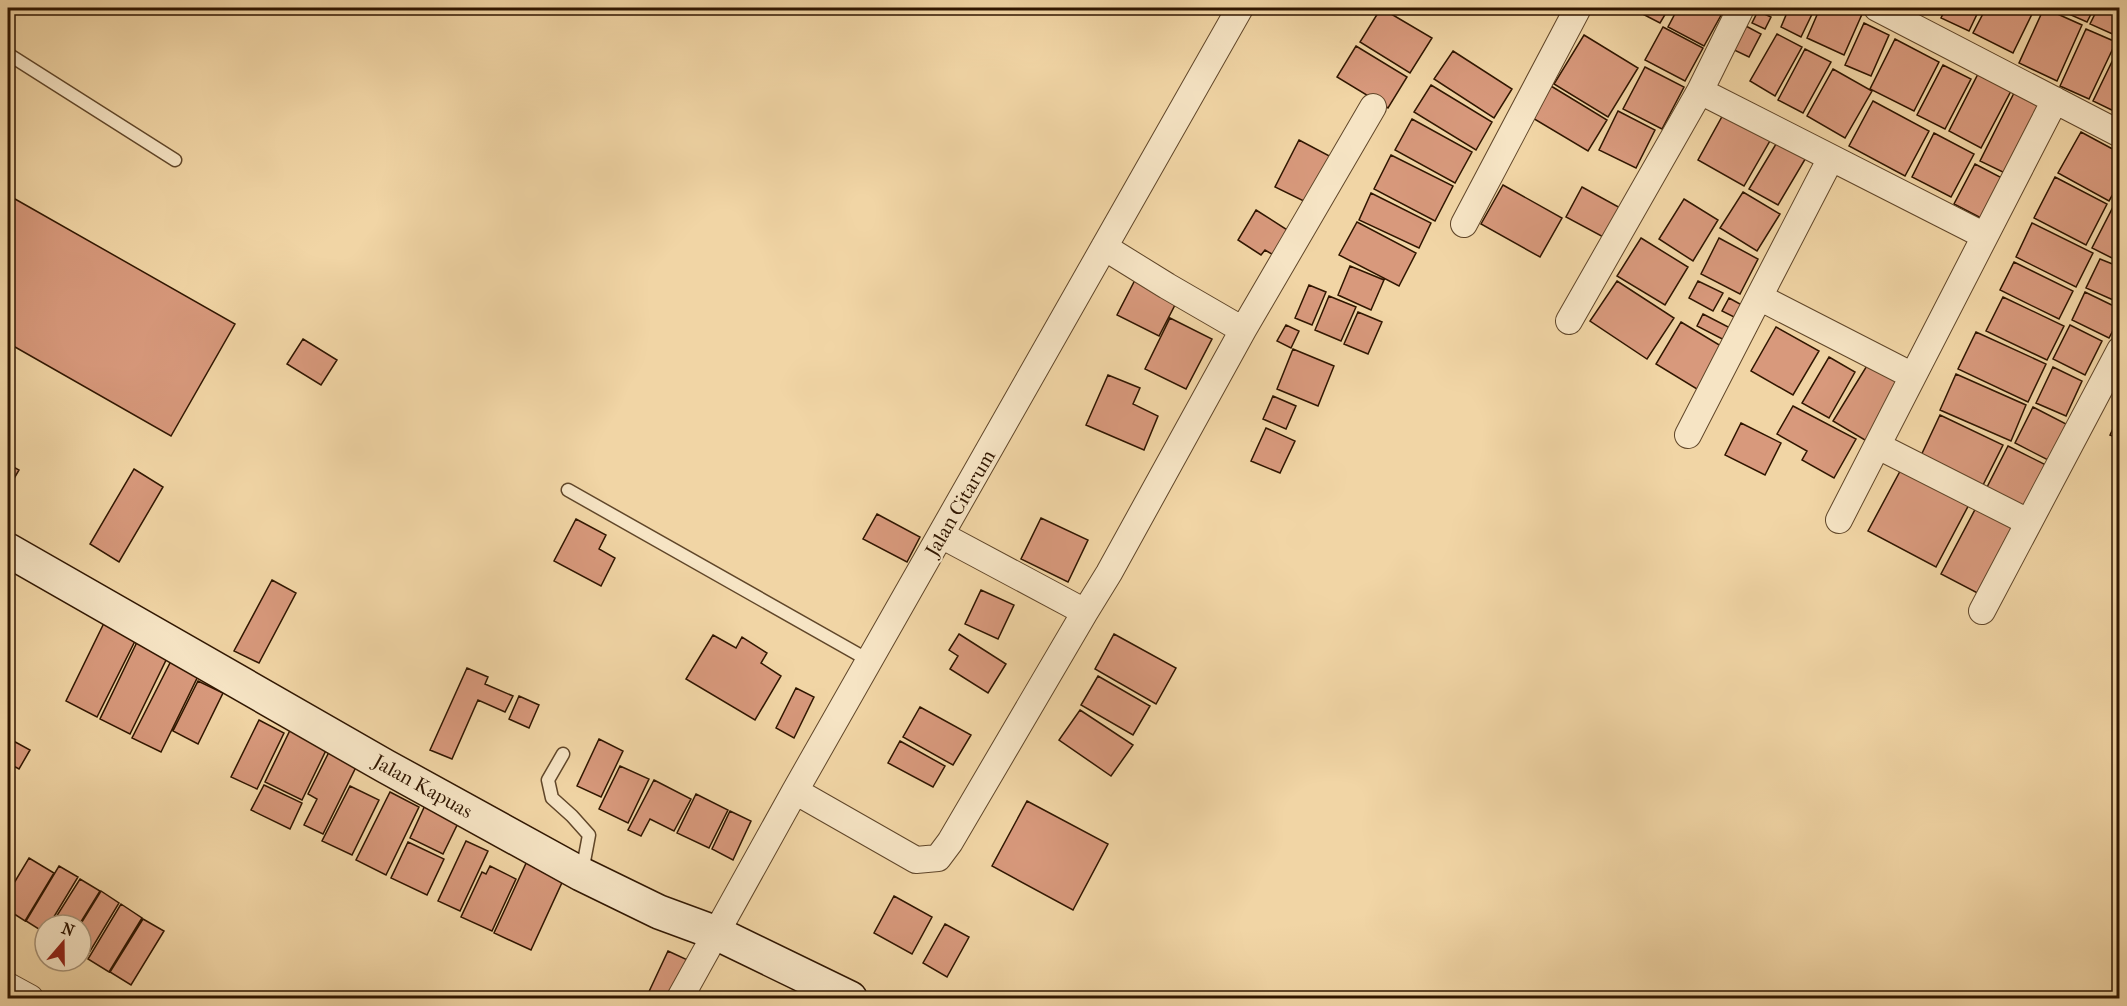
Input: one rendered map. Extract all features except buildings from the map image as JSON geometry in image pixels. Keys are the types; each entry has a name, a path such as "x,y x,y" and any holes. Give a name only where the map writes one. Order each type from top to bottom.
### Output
{"main road":[{"name":"Jalan Kapuas","path":"8,550 385,766 582,874 659,912 716,933 850,999"}],"street":[{"name":"Jalan Citarum","path":"680,999 795,791 1240,8"},
{"path":"1464,225 1578,8"},
{"path":"1569,321 1700,91 1741,8"},
{"path":"1877,8 2120,134"},
{"path":"1700,91 1985,236"},
{"path":"1839,520 2055,100"},
{"path":"795,791 916,860 938,858 950,842 1109,573 1243,330 1373,107"},
{"path":"1688,435 1831,158"},
{"path":"1104,247 1243,330"},
{"path":"1759,297 1913,376"},
{"path":"1982,611 2120,350"},
{"path":"1878,446 2028,522"},
{"path":"941,535 1085,612"},
{"path":"8,986 30,999"}],"lane":[{"path":"8,54 176,160"},
{"path":"568,490 870,661"},
{"path":"562,754 548,780 549,788 552,798 589,836 582,874"}]}
